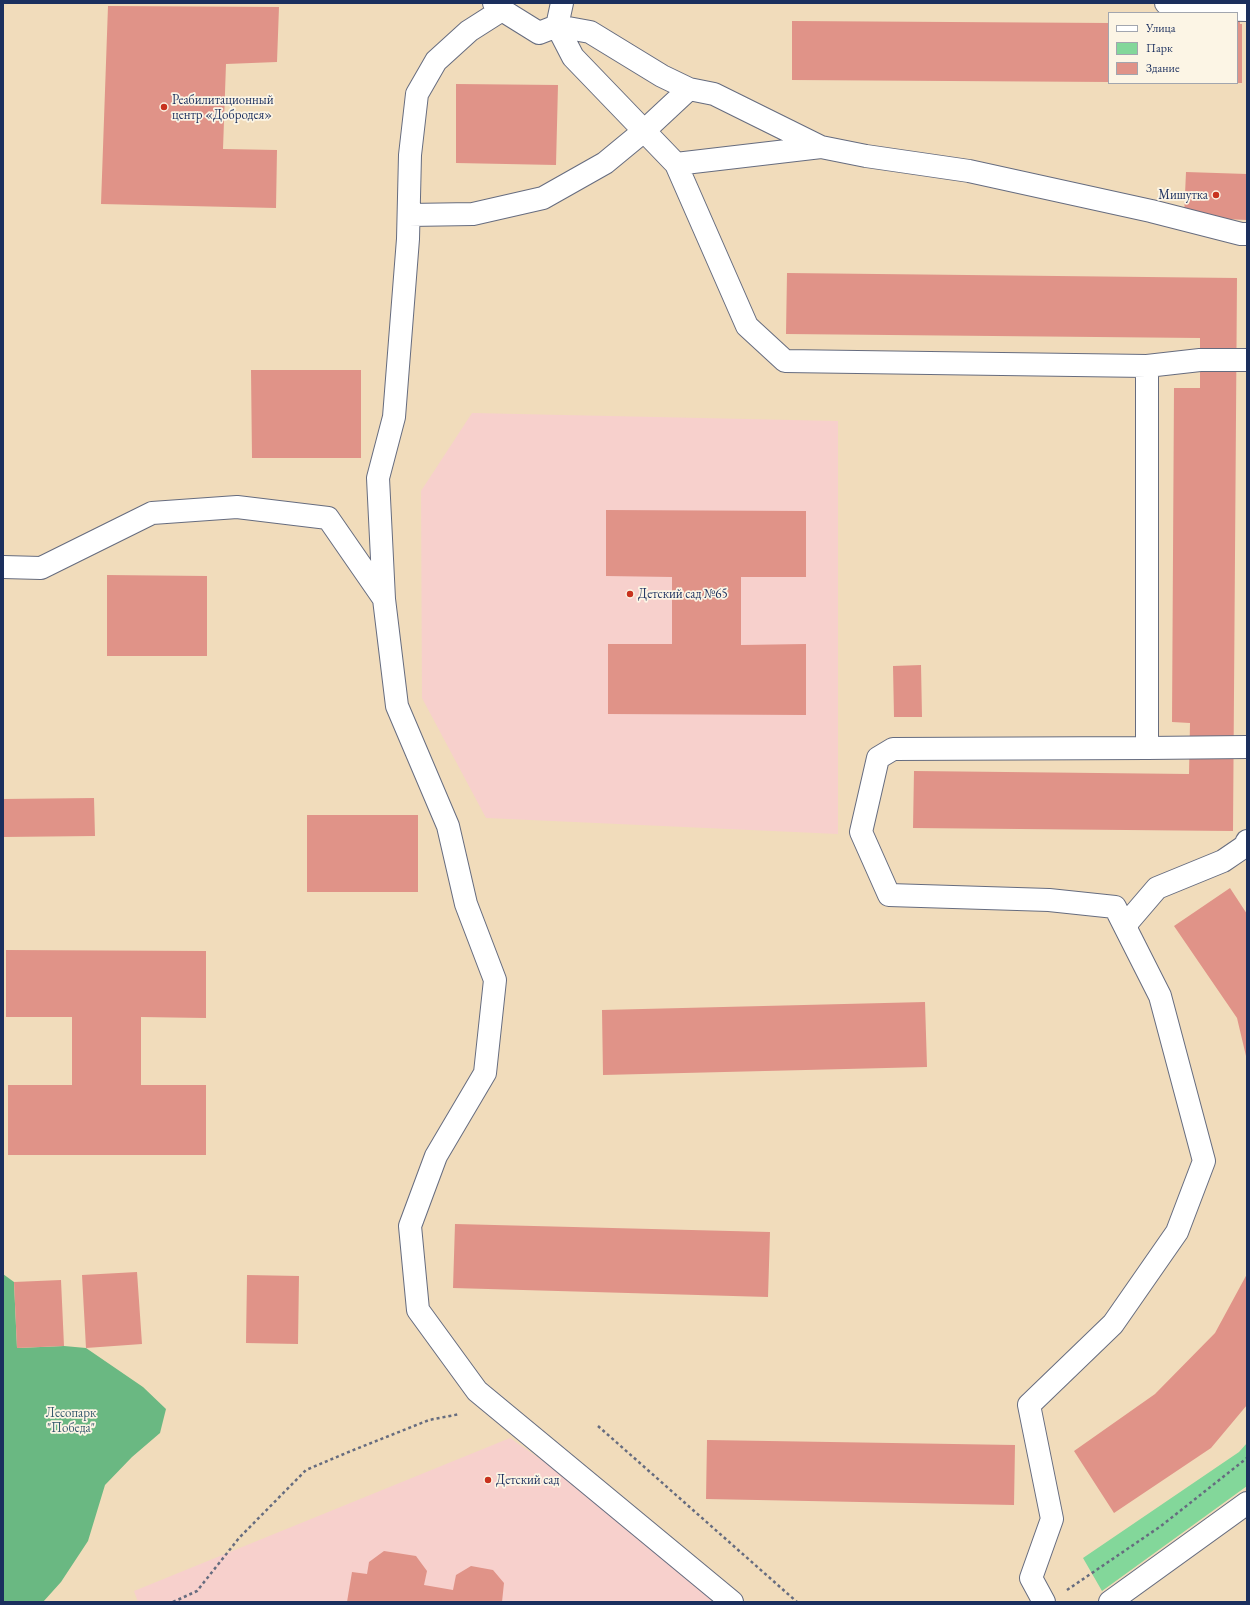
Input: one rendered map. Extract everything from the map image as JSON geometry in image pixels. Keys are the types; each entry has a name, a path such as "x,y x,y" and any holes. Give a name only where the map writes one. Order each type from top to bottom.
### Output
{"lane":[{"path":"562,3 557,26 572,57 676,164 747,326 785,361 1147,366 1200,360 1247,360"},
{"path":"1166,3 1203,9 1247,10"},
{"path":"732,1602 477,1391 418,1310 410,1226 436,1156 485,1073 494,980 466,904 448,826 397,706 384,599 378,478 394,417 408,239 410,155 418,94 436,61 498,7 539,33 557,26 590,32 662,76 689,89 714,94 821,147 866,156 969,171 1151,211 1241,234 1247,234"},
{"path":"409,215 474,214 542,198 605,163 689,89"},
{"path":"676,164 821,147"},
{"path":"1147,366 1147,748"},
{"path":"3,567 41,568 152,513 237,506 328,518 384,599"},
{"path":"1053,1598 1031,1578 1052,1519 1029,1405 1113,1324 1177,1232 1204,1160 1160,996 1115,907 1049,900 889,895 862,832 878,758 893,749 1247,747"},
{"path":"1127,930 1127,923 1157,888 1223,861 1245,846 1247,841"},
{"path":"1110,1602 1247,1503"}],"path":[{"path":"174,1602 197,1591 239,1538 306,1470 351,1450 429,1420 485,1410 491,1402"},
{"path":"598,1426 797,1602"},
{"path":"1053,1598 1161,1526 1247,1458"}],"shaded area":[{"name":"Детский сад №65","path":"472,413 838,421 838,834 486,818 422,698 421,491"},
{"name":"Детский сад","path":"510,1438 631,1522 711,1600 711,1602 138,1602 134,1591"}],"green space":[{"name":"Лесопарк \"Победа\"","path":"3,1274 14,1282 17,1348 64,1346 86,1348 143,1387 166,1409 160,1433 132,1457 105,1485 88,1541 61,1582 43,1602 3,1602"},
{"path":"1247,1443 1247,1486 1102,1591 1083,1558 1239,1452"}],"building":[{"path":"1239,3 1240,24 1242,24 1242,83 1238,83 1237,12"},
{"name":"Реабилитационный центр «Добродея»","path":"108,6 279,7 277,62 226,64 223,149 277,150 276,208 101,204"},
{"path":"792,21 1108,23 1108,82 792,80"},
{"path":"456,84 558,85 556,165 456,163"},
{"name":"Мишутка","path":"1186,172 1247,174 1247,220 1184,217"},
{"path":"787,273 1237,278 1233,831 913,828 914,771 1189,774 1190,723 1172,722 1174,388 1200,388 1200,338 786,334"},
{"path":"251,370 361,370 361,458 252,458"},
{"path":"606,510 806,511 806,577 741,577 741,645 806,644 806,715 608,714 608,644 672,644 672,577 606,576"},
{"path":"107,575 207,576 207,656 107,656"},
{"path":"921,665 922,717 894,717 893,666"},
{"path":"94,798 95,836 3,837 3,799"},
{"path":"307,815 418,815 418,892 307,892"},
{"path":"1230,888 1247,914 1246,1056 1237,1018 1174,926"},
{"path":"6,950 206,951 206,1018 141,1017 141,1085 206,1085 206,1155 8,1155 8,1085 72,1085 72,1017 6,1017"},
{"path":"925,1002 927,1067 603,1075 602,1010"},
{"path":"455,1224 770,1232 768,1297 453,1288"},
{"path":"137,1272 142,1344 86,1348 82,1275"},
{"path":"1247,1274 1247,1405 1211,1448 1114,1513 1074,1451 1155,1394 1215,1333"},
{"path":"247,1275 299,1276 298,1344 246,1343"},
{"path":"61,1280 64,1346 17,1348 14,1282"},
{"path":"707,1440 1015,1445 1014,1505 706,1499"},
{"path":"384,1551 416,1556 427,1571 424,1585 453,1590 456,1575 471,1566 493,1570 504,1583 502,1602 347,1602 352,1572 367,1574 369,1562"}],"place":[{"name":"Реабилитационный центр «Добродея»","path":"164,107"},
{"name":"Мишутка","path":"1216,195"},
{"name":"Детский сад №65","path":"630,594"},
{"name":"Детский сад","path":"488,1480"}]}
